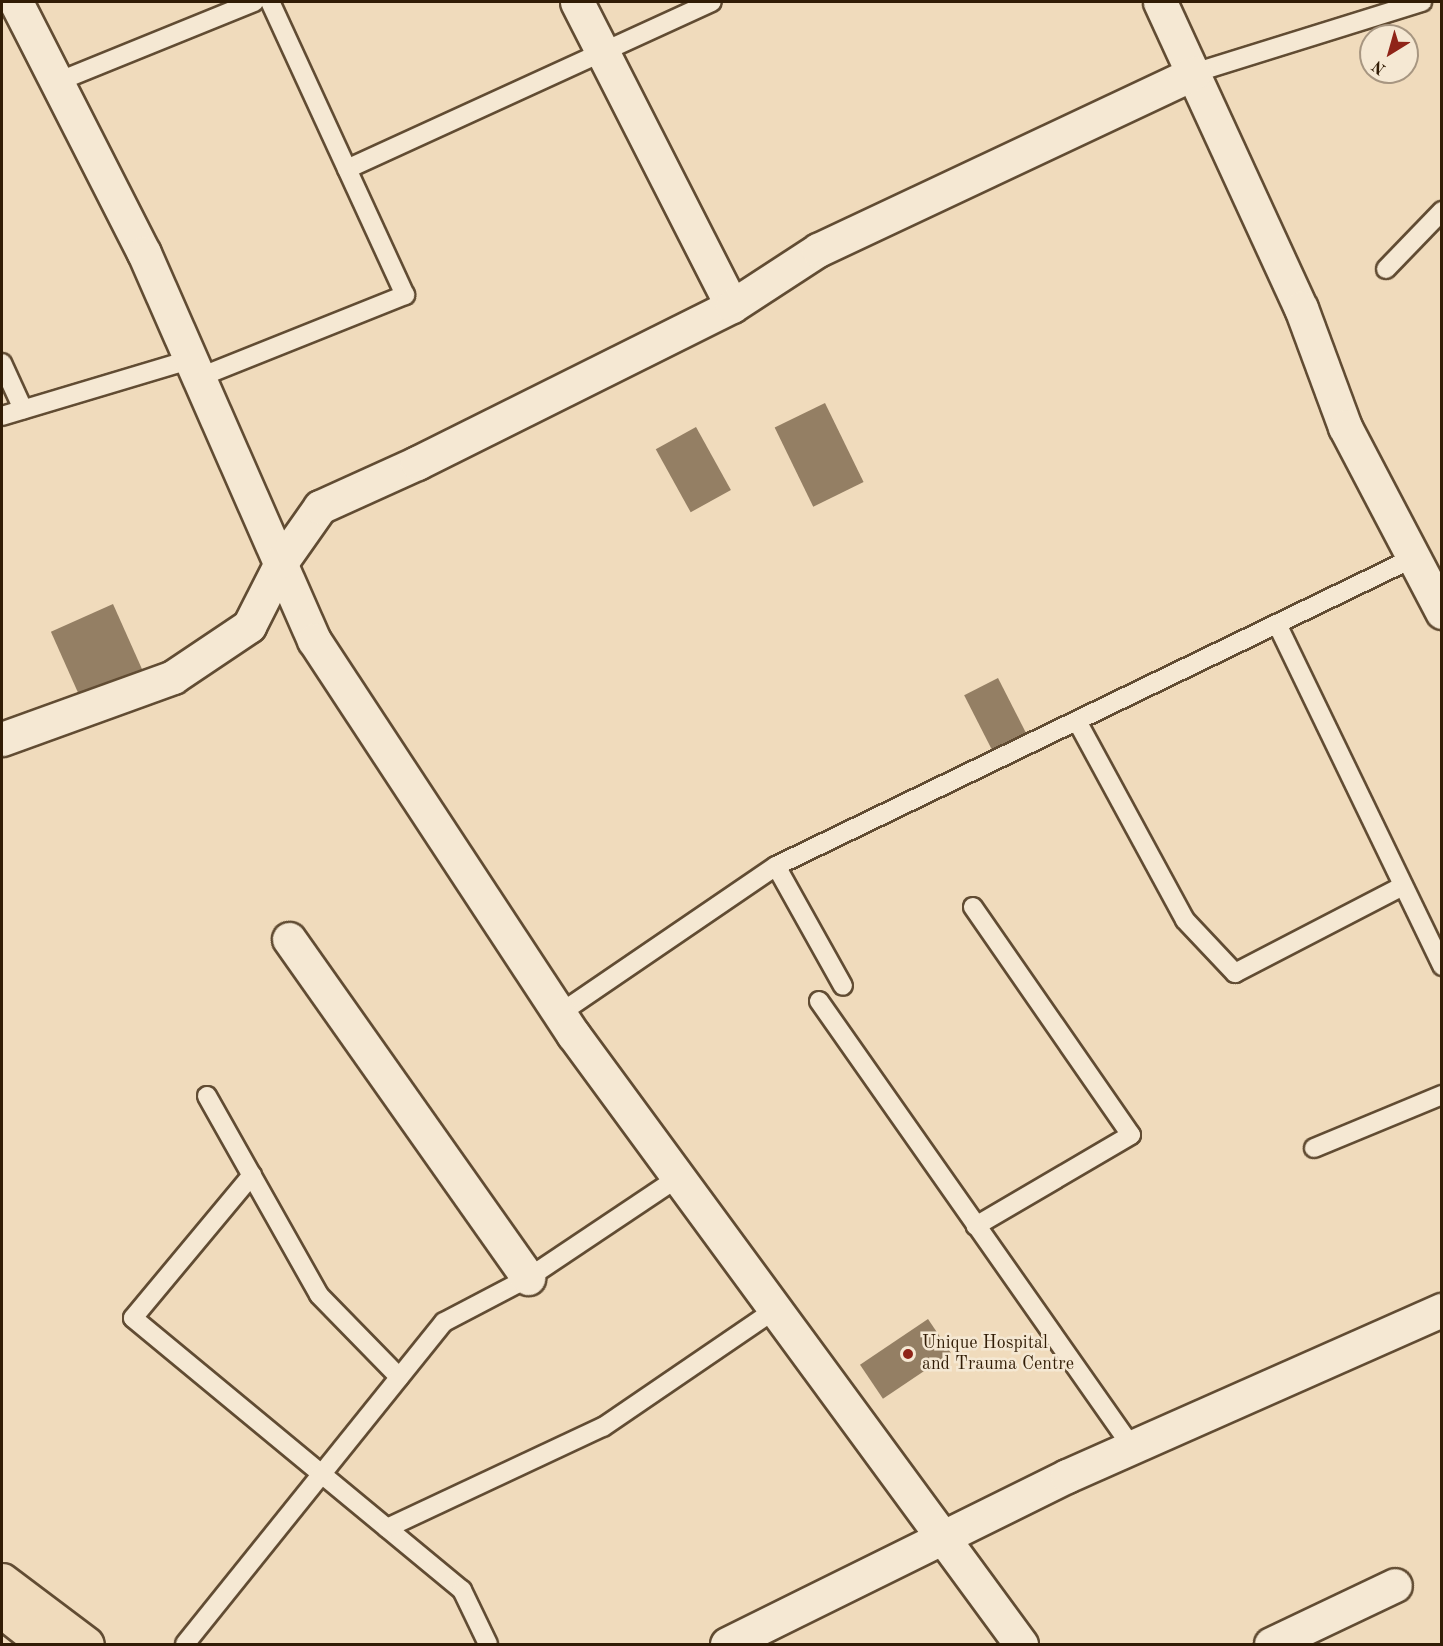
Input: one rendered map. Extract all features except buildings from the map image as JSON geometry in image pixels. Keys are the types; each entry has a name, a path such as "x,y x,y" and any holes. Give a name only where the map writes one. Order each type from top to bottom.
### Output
{"main road":[{"path":"2,1580 87,1644"},
{"path":"2,1611 44,1644"}],"street":[{"path":"16,2 144,253 282,561 314,640 559,1014 1021,1644"},
{"path":"577,2 732,306"},
{"path":"1160,2 1301,308 1345,427 1411,559 1442,612"},
{"path":"2,739 173,677 249,626 282,561 320,507 417,463 732,306 818,250 1194,74"},
{"path":"289,939 528,1278"},
{"path":"727,1644 1132,1447 1442,1310"},
{"path":"1271,1644 1395,1585"}],"lane":[{"path":"57,82 254,2"},
{"path":"2,416 196,368 405,295 270,2"},
{"path":"347,169 712,2"},
{"path":"1194,74 1422,2"},
{"path":"1386,269 1442,211"},
{"path":"2,363 23,409"},
{"path":"559,1014 776,866 1411,559"},
{"path":"1277,624 1442,966"},
{"path":"1077,720 1185,921 1235,973 1403,886"},
{"path":"776,866 843,986"},
{"path":"972,907 1131,1135 976,1226"},
{"path":"819,1001 1132,1447"},
{"path":"1314,1148 1442,1095"},
{"path":"207,1096 319,1295 399,1377"},
{"path":"252,1175 133,1318 462,1590 488,1644"},
{"path":"184,1644 444,1322 528,1278 679,1177"},
{"path":"387,1528 603,1427 776,1309"}],"place":[{"name":"Unique Hospital and Trauma Centre","path":"908,1354"}]}
